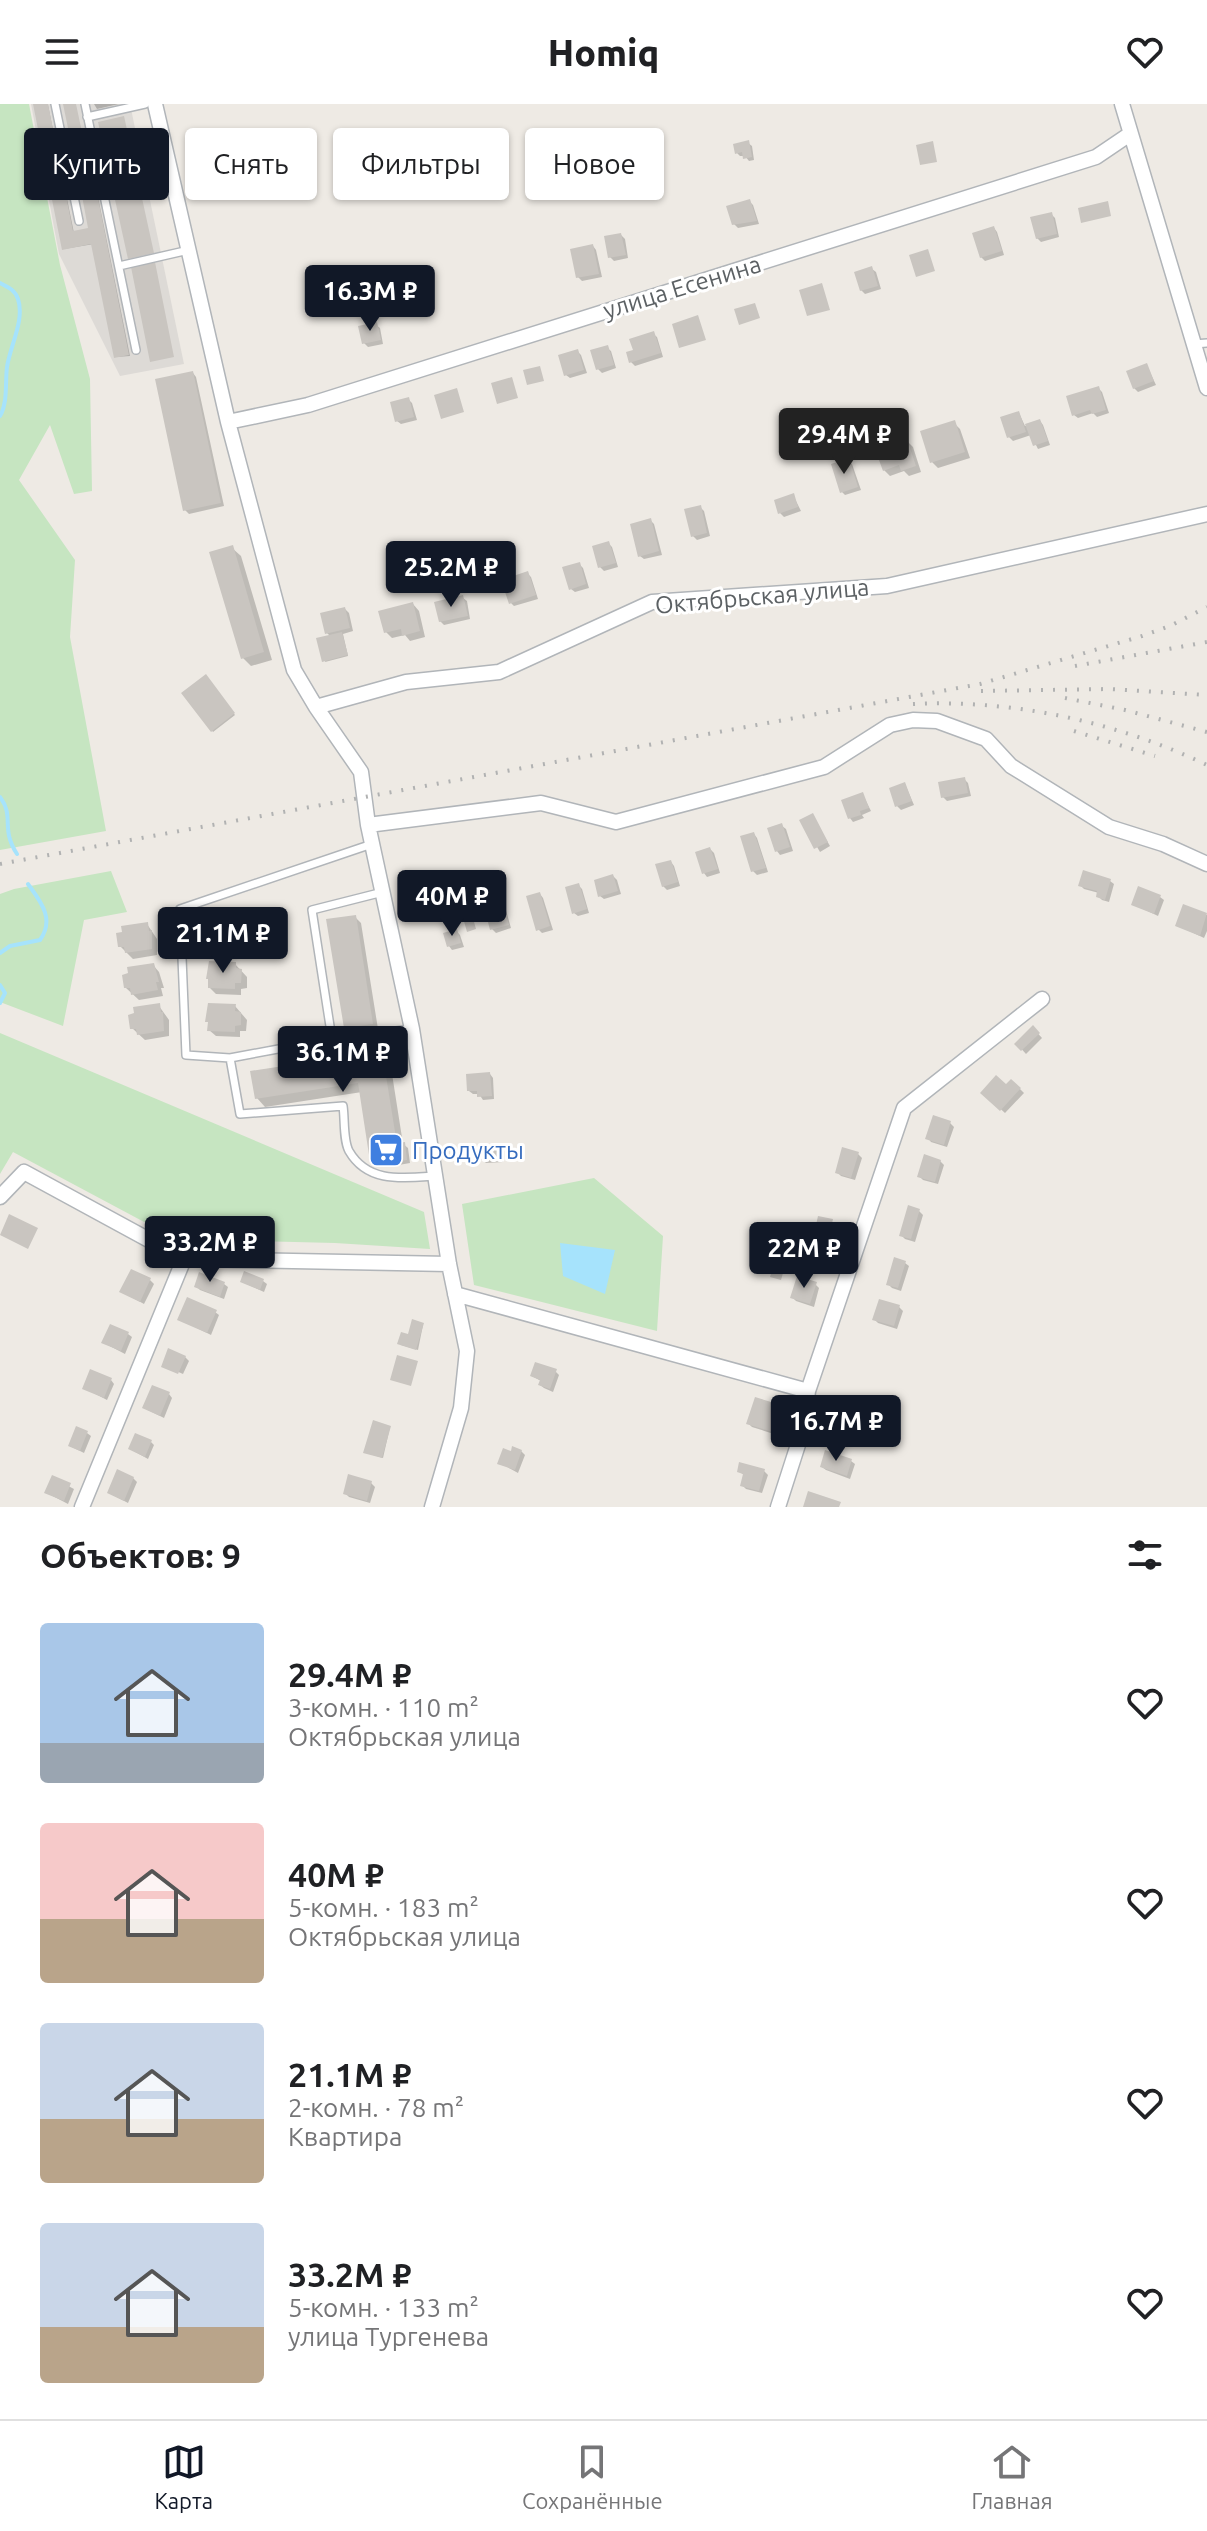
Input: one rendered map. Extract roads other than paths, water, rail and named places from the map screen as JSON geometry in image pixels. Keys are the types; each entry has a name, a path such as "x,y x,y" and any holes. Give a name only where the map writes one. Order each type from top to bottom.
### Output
{"street":[{"path":"155,104 228,422 294,670 361,772 368,825 412,1029 449,1264 467,1351 461,1408 432,1507"},
{"path":"1122,104 1200,344 1207,388"},
{"name":"улица Есенина","path":"228,422 308,405 1081,162 1096,157 1130,134"},
{"name":"Октябрьская улица","path":"316,707 406,682 499,672 652,602 887,586 1207,514"},
{"path":"368,825 541,803 616,822 824,767 890,725 913,720 937,721 986,739 1011,766 1109,827 1163,844 1207,864"},
{"path":"778,1507 804,1426 808,1391 904,1108 1042,999"},
{"path":"0,1197 24,1172 184,1259 449,1264"},
{"path":"82,1507 184,1259"},
{"path":"455,1294 808,1391"}],"lane":[{"path":"55,104 60,128"},
{"path":"85,104 89,128"},
{"path":"87,117 145,104"},
{"path":"74,200 79,221"},
{"path":"105,200 136,350"},
{"path":"119,266 189,250"},
{"path":"372,844 180,909 186,1055 230,1058 332,1039 412,1029"},
{"path":"332,1039 312,910 383,892"},
{"path":"230,1058 240,1114 343,1106 348,1150 371,1174 397,1178 436,1176"}],"water":[{"path":"560,1243 615,1250 605,1294 563,1276"}],"waterway":[{"path":"0,283 15,293 20,307 0,416"},
{"path":"0,797 7,811 9,837 17,854"},
{"path":"0,953 10,946 40,940 44,932 44,911 28,884"},
{"path":"0,985 5,993 0,1003"}],"railway":[{"path":"0,864 980,684 1142,636 1207,607"},
{"path":"1075,666 1207,642"},
{"path":"981,691 1109,689 1207,695"},
{"path":"1065,698 1207,732"},
{"path":"913,704 988,705 1063,716 1137,737 1207,765"},
{"path":"1074,731 1155,756"}],"place":[{"name":"Продукты","path":"386,1150"}]}
